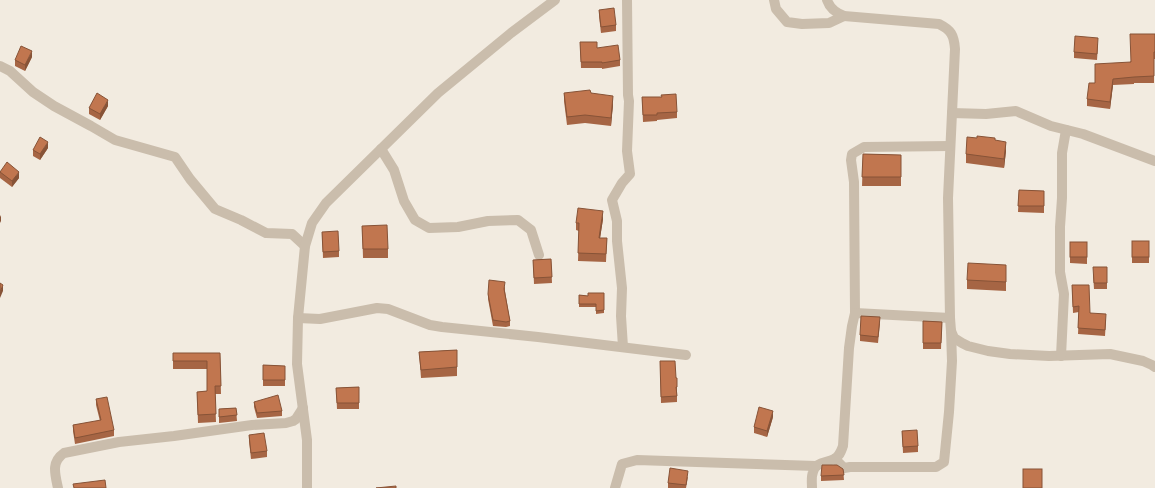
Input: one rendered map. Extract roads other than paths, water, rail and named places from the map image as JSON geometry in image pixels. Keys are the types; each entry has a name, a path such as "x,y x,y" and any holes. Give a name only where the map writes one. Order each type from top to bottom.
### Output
{"street":[{"path":"307,488 307,440 297,364 298,318 305,246 312,223 326,203 438,93 511,33 555,0"},
{"path":"623,347 622,288 617,241 617,221 612,200 622,183 630,174 627,151 629,101 627,0"},
{"path":"774,0 776,9 787,22 802,24 829,23 844,16"},
{"path":"827,0 828,4 833,10 844,16 939,24 951,33 954,39 955,48 948,198 952,361 944,462 936,467 844,468 834,459"},
{"path":"0,66 10,71 33,92 54,106 115,140 175,157 190,179 215,209 266,232 292,234 305,246"},
{"path":"952,113 986,114 1016,111 1051,126 1083,134 1155,161"},
{"path":"1061,356 1064,294 1060,272 1060,227 1062,198 1062,153 1066,130"},
{"path":"616,488 622,464 637,460 816,466 840,455 843,446 849,348 855,314 854,182 851,160 852,154 864,147 950,146"},
{"path":"381,149 394,170 404,200 415,220 429,228 458,227 488,221 518,220 531,230 539,255"},
{"path":"298,318 320,319 377,308 388,309 430,325 442,327 538,336 686,355"},
{"path":"855,314 950,318"},
{"path":"951,331 954,338 962,343 988,351 1010,354 1061,356 1110,354 1143,361 1155,368"},
{"path":"58,488 55,476 55,465 59,457 64,453 119,442 252,425 286,423 296,419 303,408"},
{"path":"812,488 813,470 816,466"}]}
